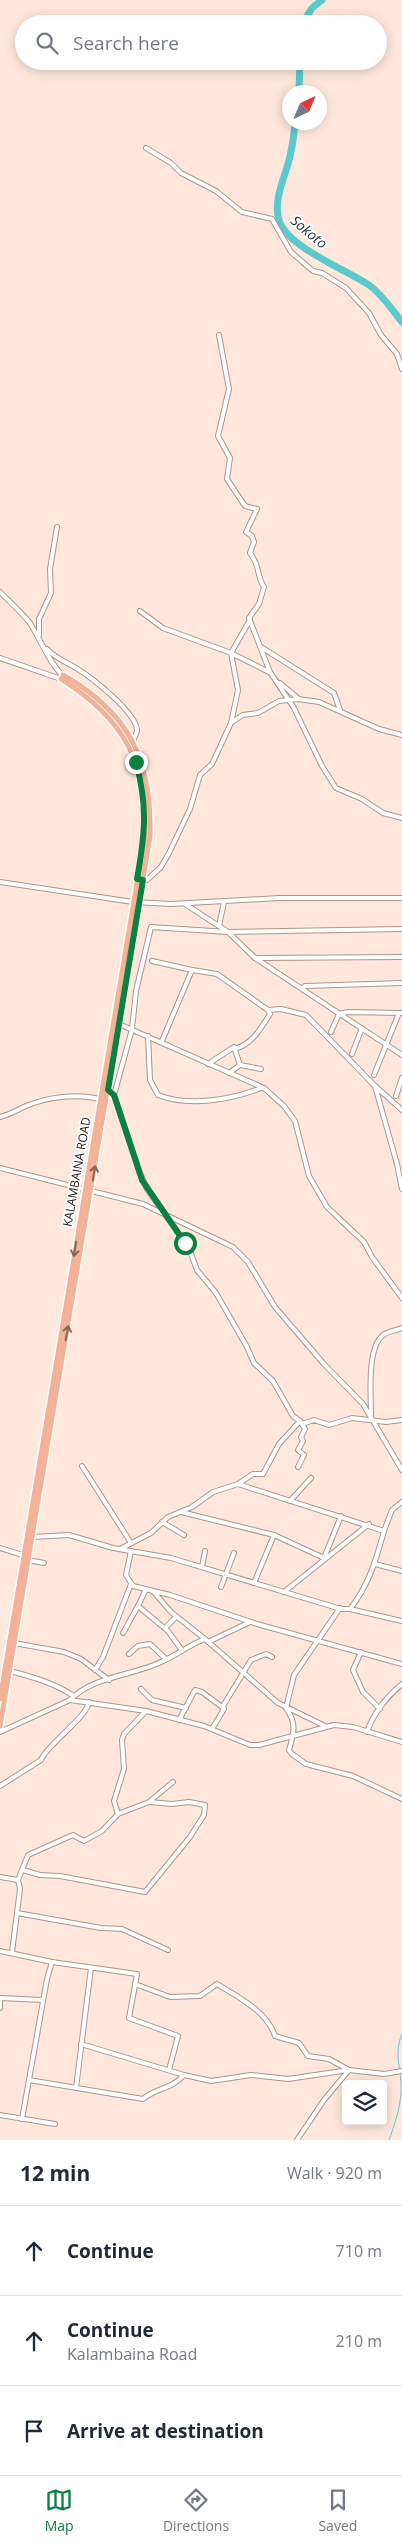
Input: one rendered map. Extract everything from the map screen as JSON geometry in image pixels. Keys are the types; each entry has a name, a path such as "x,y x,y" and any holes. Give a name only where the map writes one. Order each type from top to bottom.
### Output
{"main road":[{"path":"62,677 99,700 121,723 133,741 142,760 150,794 150,836 140,879"},
{"name":"KALAMBAINA ROAD","path":"0,1699 26,1558 85,1188 140,879 145,836 145,795 136,762 128,744 116,726 88,696 62,677"},
{"path":"0,1726 10,1672 26,1558 32,1537 92,1190 119,1024 136,901"}],"street":[{"path":"146,148 171,163 181,173 216,191 242,212 272,219 291,252 313,271 322,273 346,288 368,313 381,335 397,354 402,369"},
{"path":"140,879 147,880 161,867 190,809 200,775 212,764 231,723 238,690 232,653 259,604 264,586 260,582 257,561 250,553 254,542 252,536 246,532 257,509 245,506 227,479 230,458 218,436 229,389 219,335"},
{"path":"39,636 39,619 51,593 50,569 57,527"},
{"path":"0,592 28,621 39,636 56,671 62,677"},
{"path":"140,611 162,628 232,653 270,672"},
{"path":"250,620 270,672 289,700 322,766 336,788 362,799 383,813 402,818"},
{"path":"44,645 53,655 77,668 131,715 137,730 133,741"},
{"path":"261,647 334,693 340,710"},
{"path":"0,658 62,677"},
{"path":"276,680 300,699"},
{"path":"231,723 243,715 258,712 279,700 300,699 319,702 379,729 402,735"},
{"path":"0,882 136,901 185,904 279,898 402,898"},
{"path":"219,926 224,902"},
{"path":"185,904 228,932 255,958 402,1055"},
{"path":"114,1095 132,1029 136,991 151,927 228,932 402,929"},
{"path":"255,958 402,957"},
{"path":"152,961 217,974 268,1010 281,1010 306,1015 375,1086 402,1110"},
{"path":"162,1041 192,970"},
{"path":"302,989 305,986 402,984"},
{"path":"208,1064 234,1047 234,1049 242,1047 256,1034 270,1014 268,1010"},
{"path":"339,1014 348,1012 400,1013 374,1074"},
{"path":"331,1032 339,1014"},
{"path":"119,1024 162,1041 229,1074 262,1087 284,1106 295,1122 309,1176 327,1207 364,1242 372,1257 402,1298"},
{"path":"352,1054 362,1028"},
{"path":"148,1036 150,1080 158,1095 171,1100 214,1100 245,1094 262,1087"},
{"path":"234,1049 240,1065"},
{"path":"240,1065 261,1069"},
{"path":"229,1074 240,1065"},
{"path":"396,1096 402,1078"},
{"path":"375,1086 397,1164 402,1189"},
{"path":"108,1090 114,1095 142,1180 189,1248 197,1270 216,1293 254,1363 273,1381 293,1416 301,1422 305,1429 301,1436 303,1441 298,1450 304,1455 298,1467"},
{"path":"0,1117 27,1105 83,1094 100,1099"},
{"path":"0,1168 143,1204 225,1242 240,1253 275,1307 371,1415 402,1470"},
{"path":"371,1415 370,1380 375,1348 381,1336 402,1328"},
{"path":"120,1549 151,1533 162,1522 213,1492 238,1484 253,1474 263,1474 279,1444 301,1422 314,1420 329,1424 352,1418 374,1421 402,1420"},
{"path":"82,1466 131,1543"},
{"path":"290,1501 311,1478"},
{"path":"238,1484 369,1524 384,1531"},
{"path":"350,1609 362,1593 375,1564 392,1510 402,1502"},
{"path":"181,1512 274,1535 324,1558"},
{"path":"324,1558 341,1516"},
{"path":"162,1522 184,1535"},
{"path":"284,1592 324,1558 369,1524"},
{"path":"32,1537 69,1535 120,1549 171,1558 340,1608 401,1620"},
{"path":"254,1583 274,1535"},
{"path":"0,1548 44,1563"},
{"path":"131,1551 126,1575 131,1584 250,1622 402,1664"},
{"path":"202,1567 205,1551"},
{"path":"221,1587 234,1552"},
{"path":"375,1564 402,1571"},
{"path":"95,1670 103,1656 131,1584"},
{"path":"123,1632 146,1589"},
{"path":"152,1591 176,1617 207,1640 242,1673 286,1708 294,1718 290,1750 298,1759 306,1764 353,1776 402,1799"},
{"path":"138,1606 165,1628 181,1649"},
{"path":"286,1708 294,1675 316,1640 340,1608"},
{"path":"165,1628 176,1617"},
{"path":"0,1732 70,1700 90,1686 166,1659 181,1649 250,1622"},
{"path":"14,1643 64,1652 81,1659 109,1680"},
{"path":"129,1654 138,1646 150,1644 166,1659"},
{"path":"361,1652 353,1670 363,1692 380,1709"},
{"path":"212,1729 224,1709 222,1707 250,1660 266,1654 272,1657"},
{"path":"10,1672 35,1677 61,1687 74,1696"},
{"path":"367,1732 373,1716 392,1692 402,1684"},
{"path":"141,1689 152,1700 186,1708"},
{"path":"179,1720 195,1690 202,1692 222,1707"},
{"path":"70,1700 146,1711 212,1729 250,1746 293,1737 325,1726 346,1725 402,1742"},
{"path":"0,1786 41,1760 42,1756 55,1745 86,1710 89,1702"},
{"path":"286,1708 325,1726"},
{"path":"118,1814 114,1801 124,1769 122,1740 124,1734 146,1711"},
{"path":"12,1952 20,1889 18,1880 28,1855 73,1835 84,1841 89,1839 102,1831 118,1814 149,1802 173,1782"},
{"path":"23,1870 40,1875 60,1876 146,1892 190,1836 204,1815 205,1805 189,1802 172,1804 149,1802"},
{"path":"0,1877 18,1880"},
{"path":"17,1913 101,1928 122,1929 168,1950"},
{"path":"0,1950 52,1962 136,1974 129,2018 178,2036 168,2070"},
{"path":"22,2119 43,2000 52,1962"},
{"path":"76,2088 91,1968"},
{"path":"135,1984 170,1997 200,1996 218,1984 254,2007 272,2028 275,2036 299,2043 308,2056 329,2059 349,2070"},
{"path":"0,2008 0,1998 43,2000"},
{"path":"81,2044 184,2075 211,2081 251,2075 288,2079 349,2070 384,2074 402,2071"},
{"path":"296,2140 324,2100 349,2070"},
{"path":"29,2080 143,2100 152,2092 174,2085 184,2075"},
{"path":"0,2115 56,2124"}],"waterway":[{"name":"Sokoto","path":"308,15 312,8 322,0"},
{"name":"Sokoto","path":"299,85 300,70"},
{"name":"Sokoto","path":"294,130 291,154 280,190 277,209 282,227 302,247 369,285 383,298 402,322"},
{"path":"389,2140 401,2098 398,2047 402,2034"}],"route":[{"path":"136,762 145,795 145,836 137,879 143,880 108,1090 114,1095 142,1180 185,1243"}]}
